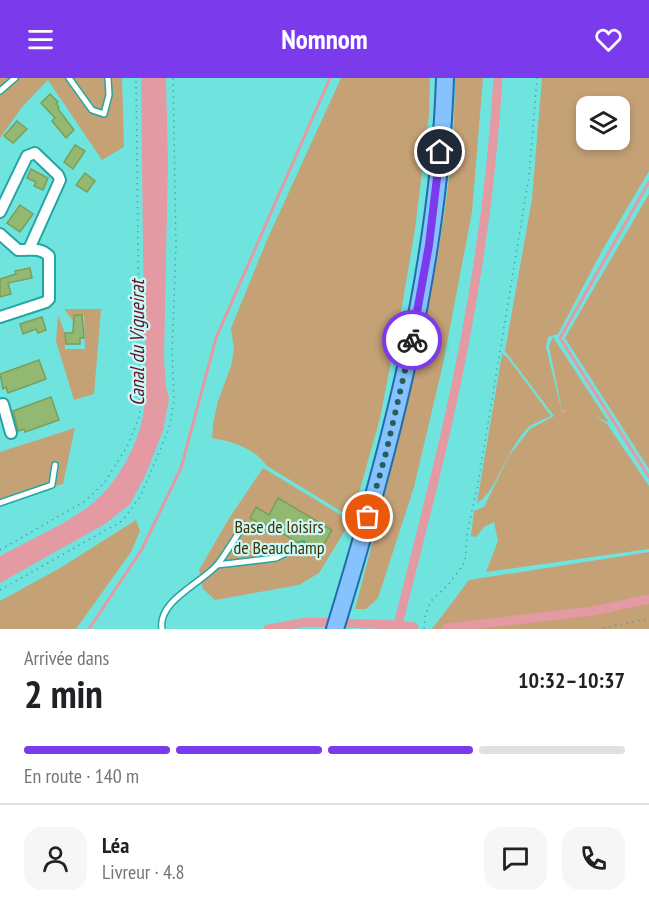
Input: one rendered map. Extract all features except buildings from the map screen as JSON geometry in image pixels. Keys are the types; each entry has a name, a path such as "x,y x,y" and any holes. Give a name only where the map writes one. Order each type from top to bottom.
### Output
{"main road":[{"path":"335,629 386,453 422,287 439,173 445,78"}],"street":[{"path":"0,212 27,156 35,153 58,175 60,180 29,249"},
{"path":"0,234 18,250 44,251 49,256 49,299 46,302 0,316"},
{"path":"0,405 3,404 11,433"}],"lane":[{"path":"0,91 15,78"},
{"path":"69,78 92,110 104,114 109,95 108,78"},
{"path":"0,503 52,486 55,465"},
{"path":"162,629 160,621 167,608 217,565 244,525"},
{"path":"217,565 276,558 302,545"}],"path":[{"path":"0,550 85,501 104,483 127,447 140,415 136,78"},
{"path":"0,590 122,521 140,497 169,429 174,400 172,350 176,247 173,78"},
{"path":"424,629 425,617 431,601 465,562 467,534 480,473 530,176 537,78"},
{"path":"597,629 649,619"}],"green space":[{"path":"0,78 122,78 124,147 102,160 48,80 22,107 0,138"},
{"path":"341,78 430,78 429,115 415,229 402,306 380,418 352,518 267,466 250,450 212,438 218,401 231,366 234,349 231,328 267,240"},
{"path":"455,78 483,78 472,212 443,364 414,487 378,598 366,609 355,609 407,404 435,272 449,175"},
{"path":"542,78 649,78 649,171 604,247 558,334 548,337 546,347 562,412 567,412 562,411 549,346 553,337 609,423 595,416 607,424 649,486 649,549 486,572 498,541 494,522 484,527 476,537 471,536 474,511 484,507 509,456 530,429 554,416 505,351 532,199"},
{"path":"649,194 649,469 565,338"},
{"path":"64,309 101,309 94,394 74,400 56,341 58,315 65,333 65,349 85,349 84,315 73,315 73,321"},
{"path":"502,354 507,357 551,416 530,426 522,434 490,490 477,503"},
{"path":"75,428 63,484 0,501 0,452"},
{"name":"Base de loisirs de Beauchamp","path":"263,468 351,521 319,573 299,585 215,600 203,589 199,570 228,520"},
{"path":"136,520 140,531 131,552 76,629 0,629 0,601 60,568"},
{"path":"649,552 649,629 432,629 469,580"}],"shaded area":[{"path":"141,78 166,78 168,161 164,359 169,399 163,431 145,476 130,504 105,524 0,583 0,556 71,518 92,504 111,485 133,448 142,422 146,352"}],"waterway":[{"path":"89,629 142,549 181,468 216,338 330,78"},
{"path":"268,629 307,622 398,625 441,451 465,340 486,209 498,78"},
{"path":"649,182 560,338 649,477"},
{"path":"447,628 593,611 649,599"},
{"path":"398,625 414,627"}],"way so far":[{"path":"368,517 386,453 412,340"}],"route":[{"path":"412,340 429,245 440,152"}],"water label":[{"name":"Canal du Vigueirat","path":"137,343"}]}
